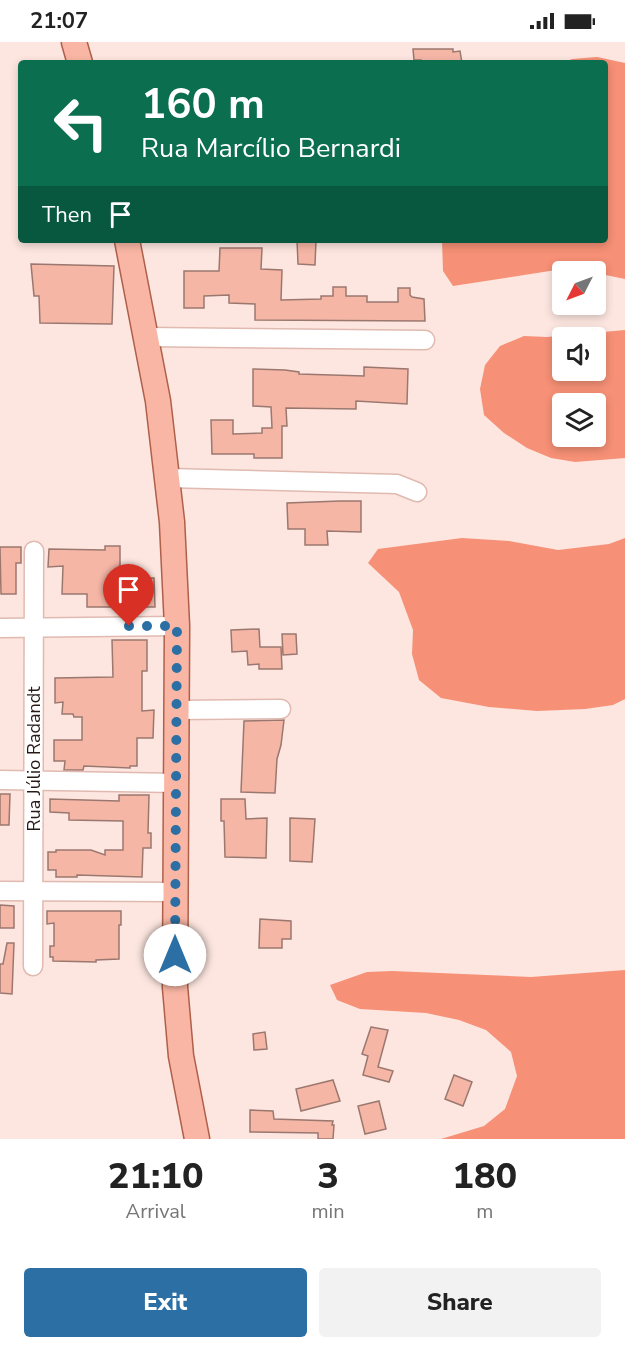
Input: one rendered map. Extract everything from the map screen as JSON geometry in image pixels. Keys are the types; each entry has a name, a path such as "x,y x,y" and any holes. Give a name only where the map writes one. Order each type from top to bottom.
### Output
{"main road":[{"path":"74,42 79,60"},
{"path":"128,243 147,337 168,478 175,564 178,710 174,892 177,1025 197,1139"}],"street":[{"path":"147,337 425,340"},
{"path":"168,478 397,484 417,492"},
{"name":"Rua Júlio Radandt","path":"33,551 33,966"},
{"path":"0,628 177,626"},
{"path":"178,710 281,709"},
{"path":"0,780 177,783"},
{"path":"0,891 174,892"}],"shaded area":[{"path":"597,57 625,63 625,279 606,275 606,261 552,261 552,271 453,286 443,271 442,243 608,243 608,60 570,60"},
{"path":"625,330 625,458 575,462 551,458 527,448 504,433 484,415 480,389 485,365 500,346 524,336 552,337 552,381 606,381 606,332"},
{"path":"462,538 509,541 558,550 609,544 625,538 625,699 613,705 585,709 537,711 489,707 441,698 419,680 412,654 413,630 399,592 368,563 378,549"},
{"path":"625,970 625,1139 441,1139 484,1126 505,1109 517,1076 511,1052 486,1030 459,1020 426,1013 360,1009 337,1000 330,985 367,972 531,977"}],"building":[{"path":"413,49 453,49 453,52 460,51 462,60 421,60 414,60"},
{"path":"297,243 316,243 315,265 298,264"},
{"path":"220,248 262,248 261,269 282,270 281,300 321,299 321,296 333,296 333,287 346,287 346,296 367,296 367,302 398,302 398,288 410,288 412,297 424,299 425,321 255,320 255,304 229,303 229,295 204,296 204,308 184,308 184,271 219,271"},
{"path":"31,264 114,266 112,324 40,323 39,296 34,296"},
{"path":"364,367 408,369 407,404 356,401 356,409 286,408 287,426 282,426 282,458 254,458 254,454 212,454 211,420 233,420 233,434 262,433 262,428 272,428 271,407 253,406 253,369 285,370 299,372 299,374 364,376"},
{"path":"361,501 361,532 327,531 328,545 305,545 305,529 288,529 287,503"},
{"path":"105,546 120,546 120,572 135,572 136,578 154,578 155,607 87,607 87,594 62,594 63,566 48,567 49,549 105,550"},
{"path":"0,547 21,547 21,563 16,563 16,594 1,594"},
{"path":"259,629 260,647 281,647 282,669 259,669 259,664 248,665 247,651 232,652 231,630"},
{"path":"282,634 296,634 297,654 283,655"},
{"path":"112,640 147,640 147,671 142,671 142,711 154,710 153,738 137,738 137,766 130,766 130,768 84,766 83,770 64,770 65,761 54,761 54,740 82,740 82,717 62,714 63,702 55,703 55,678 113,677"},
{"path":"284,720 277,759 275,793 241,792 244,721"},
{"path":"0,794 10,794 9,825 0,825"},
{"path":"119,795 149,795 148,833 151,833 151,848 143,848 142,877 77,875 77,877 56,877 56,870 48,870 48,852 91,850 105,855 105,850 123,850 123,821 69,820 69,813 50,812 50,799 119,801"},
{"path":"221,799 245,799 246,819 267,818 266,858 225,857"},
{"path":"290,818 315,819 312,862 290,861"},
{"path":"0,905 14,906 14,928 0,928"},
{"path":"47,911 121,911 119,959 96,960 96,962 53,961 53,957 50,957 50,946 54,946 54,923 47,924"},
{"path":"260,919 291,921 291,939 282,939 282,948 259,948"},
{"path":"7,943 14,943 12,994 0,993 0,964 3,964"},
{"path":"371,1027 388,1030 378,1067 393,1071 389,1082 363,1075 368,1056 362,1054"},
{"path":"265,1032 267,1049 254,1050 253,1034"},
{"path":"454,1075 472,1082 463,1106 445,1099"},
{"path":"333,1080 340,1101 301,1111 296,1089"},
{"path":"379,1101 386,1129 365,1134 358,1106"},
{"path":"250,1110 273,1111 274,1119 333,1121 333,1139 318,1139 318,1133 250,1132"}],"route":[{"path":"129,626 177,626 175,955"}]}
